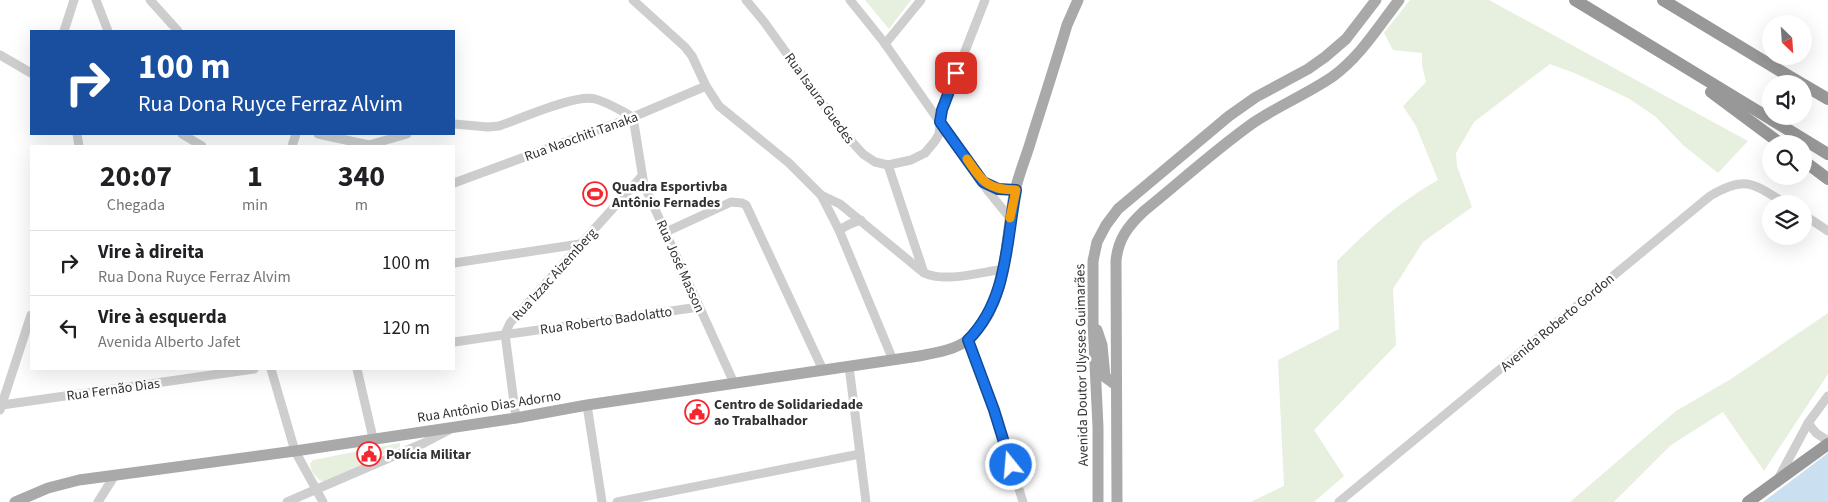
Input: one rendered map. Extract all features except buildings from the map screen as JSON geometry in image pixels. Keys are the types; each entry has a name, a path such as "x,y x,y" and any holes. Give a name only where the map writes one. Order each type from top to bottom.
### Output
{"highway":[{"path":"1575,0 1828,154"},
{"path":"1663,0 1788,75"},
{"path":"1648,46 1769,135"},
{"path":"1812,89 1826,97"},
{"path":"1812,167 1828,179"},
{"path":"1748,502 1828,442"}],"main road":[{"path":"968,340 993,306 1004,269 1010,218 1016,190 1068,25 1078,0"},
{"name":"Avenida Doutor Ulysses Guimarães","path":"1098,502 1098,396 1093,322 1093,261 1097,242 1106,225 1118,208 1229,116 1256,97 1308,69 1325,57 1350,34 1376,0"},
{"path":"1117,502 1116,261 1118,246 1123,233 1144,211 1253,124 1275,109 1319,85 1348,64 1363,48 1399,0"},
{"path":"1319,85 1311,81 1311,74 1345,45 1350,34"},
{"path":"1253,124 1258,114 1268,105 1299,90 1300,84 1292,77"},
{"path":"1093,322 1102,345 1105,377 1116,385"},
{"name":"Rua Antônio Dias Adorno","path":"15,502 48,488 79,480 295,451 516,418 587,405 893,360 951,349 968,340"}],"street":[{"path":"64,30 74,0"},
{"path":"96,0 108,30"},
{"path":"150,0 177,30"},
{"path":"633,0 685,47 692,56 718,106 789,163 822,195 840,204 861,220 924,273 945,278 1004,269"},
{"name":"Rua Isaura Guedes","path":"746,0 766,23 852,143 869,158 888,166"},
{"path":"850,0 885,44 998,204 1010,218"},
{"path":"885,44 921,0"},
{"path":"924,273 888,166 911,160 925,152 935,141 939,134 942,110 985,0"},
{"path":"0,55 30,72"},
{"name":"Rua Naochiti Tanaka","path":"455,183 634,117 706,86"},
{"path":"455,124 499,126 583,98 594,98 634,117"},
{"name":"Rua José Masson","path":"634,117 642,176 648,196 734,383"},
{"path":"184,135 200,145"},
{"path":"323,135 369,145 404,135"},
{"name":"Rua Izzac Aizemberg","path":"516,418 506,334 510,323 516,314 642,176"},
{"path":"983,182 998,189 1016,190"},
{"name":"Avenida Roberto Gordon","path":"1339,502 1710,196 1726,186 1737,183 1757,186 1772,195"},
{"path":"822,195 839,230 893,360"},
{"path":"666,232 731,202 742,203 746,206 823,370"},
{"path":"839,230 861,220"},
{"path":"1812,220 1828,231"},
{"path":"455,264 580,244"},
{"name":"Rua Roberto Badolatto","path":"455,342 699,307"},
{"path":"1,407 30,320"},
{"path":"968,340 994,410 1022,502"},
{"path":"849,366 866,502"},
{"name":"Rua Fernão Dias","path":"1,407 247,370"},
{"path":"271,370 295,451 323,502"},
{"path":"357,370 373,438"},
{"path":"1778,479 1808,423 1828,396"},
{"path":"587,405 602,502"},
{"path":"1808,423 1828,442"},
{"path":"287,502 424,443 456,426"},
{"path":"406,451 413,433"},
{"path":"617,502 860,454"},
{"path":"98,502 115,475"}],"green space":[{"path":"865,0 911,0 889,29"},
{"path":"1410,0 1489,0 1748,141 1718,173 1683,145 1656,117 1628,98 1577,74 1550,64 1474,122 1456,153 1457,166 1472,207 1423,242 1393,289 1396,345 1314,430 1344,476 1314,502 1250,502 1284,486 1278,360 1339,329 1337,261 1384,217 1438,180 1416,126 1403,106 1426,82 1422,65 1422,53 1393,50 1384,33"},
{"path":"1828,313 1828,374 1764,471 1723,412 1671,445 1614,502 1570,502 1676,411 1731,379"},
{"path":"400,443 400,447 327,481 321,481 314,474 310,464 313,460"}],"water":[{"path":"1828,453 1828,502 1763,502 1771,496"}],"slow traffic":[{"path":"967,159 983,182 998,189 1016,190 1010,218"}],"place":[{"name":"Quadra Esportivba Antônio Fernades","path":"595,194"},
{"name":"Centro de Solidariedade ao Trabalhador","path":"697,412"},
{"name":"Polícia Militar","path":"369,454"}],"route":[{"path":"956,73 942,110 940,122 983,182 998,189 1016,190 1010,218 1004,269 998,292 993,306 968,340 994,410 1011,465"}]}
